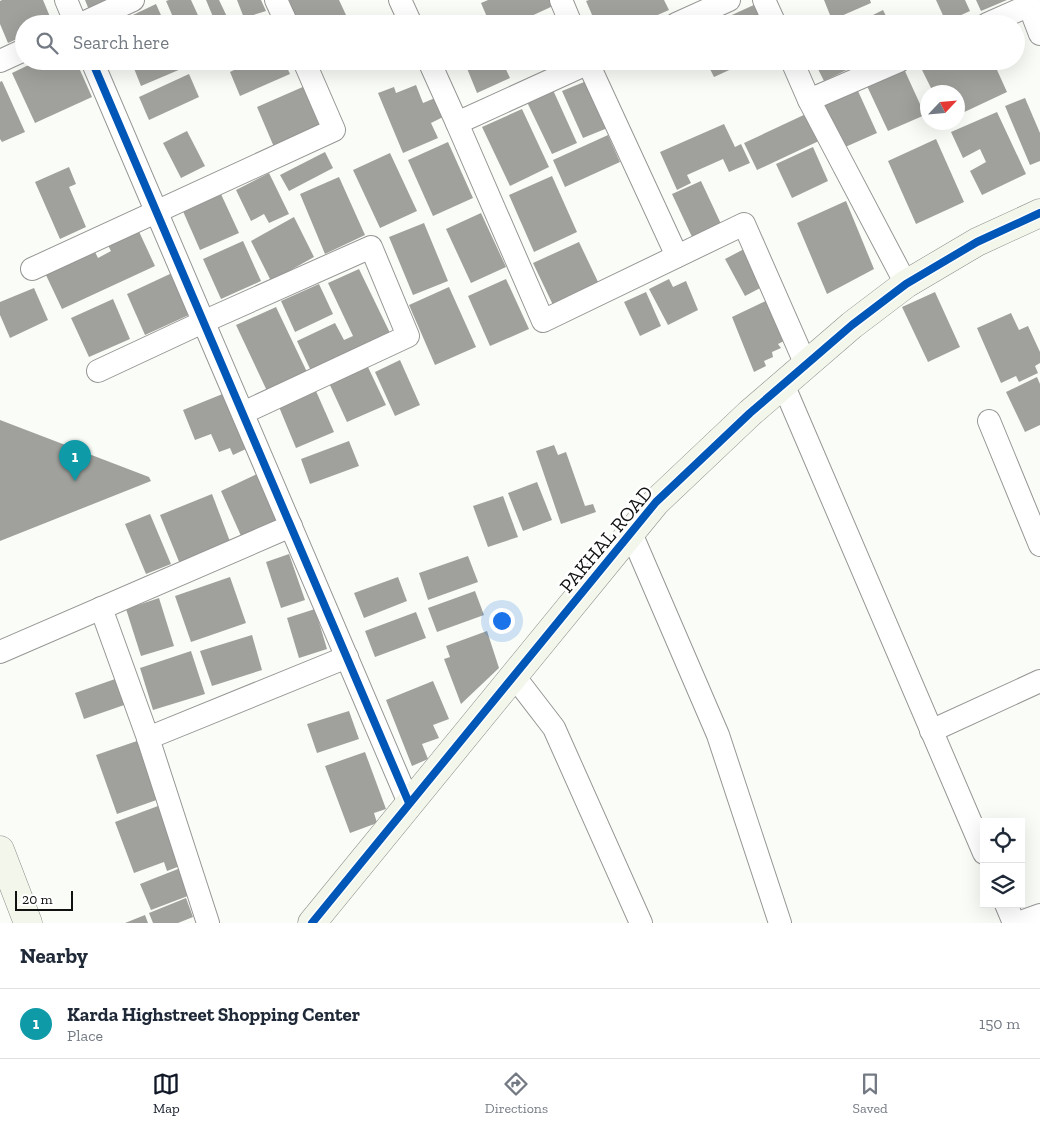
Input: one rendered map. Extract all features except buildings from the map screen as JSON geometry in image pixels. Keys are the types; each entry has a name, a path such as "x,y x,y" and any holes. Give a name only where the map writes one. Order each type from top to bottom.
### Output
{"street":[{"path":"66,0 72,15"},
{"path":"100,15 133,0"},
{"path":"276,0 283,15"},
{"path":"400,0 407,15"},
{"path":"561,0 567,15"},
{"path":"696,15 729,0"},
{"path":"764,0 771,15"},
{"path":"1004,15 1028,3 1040,34"},
{"path":"0,61 15,54"},
{"path":"96,70 410,803"},
{"path":"32,269 334,130 308,70"},
{"path":"433,70 543,321 744,224 806,365"},
{"path":"457,124 572,70"},
{"path":"593,70 677,256"},
{"path":"796,70 809,100 906,284"},
{"path":"809,100 878,70"},
{"name":"PAKHAL ROAD","path":"319,920 410,803 656,502 750,413 852,324 906,284 977,242 1040,213"},
{"path":"98,371 371,247 408,336 243,413"},
{"path":"783,384 980,844"},
{"path":"989,421 1038,534"},
{"path":"0,652 291,526"},
{"path":"631,533 718,735 780,923"},
{"path":"101,608 148,738 208,923"},
{"path":"148,738 347,657"},
{"path":"514,676 554,728 633,921"},
{"path":"932,731 1040,682"},
{"path":"0,850 28,923"},
{"path":"1008,908 1014,923"},
{"path":"1018,923 1040,915"}],"cycle path":[{"path":"96,70 409,803"},
{"path":"312,923 656,502 750,413 852,325 906,284 977,242 1040,213"}],"place":[{"name":"Karda Highstreet Shopping Center","path":"75,481"}]}
